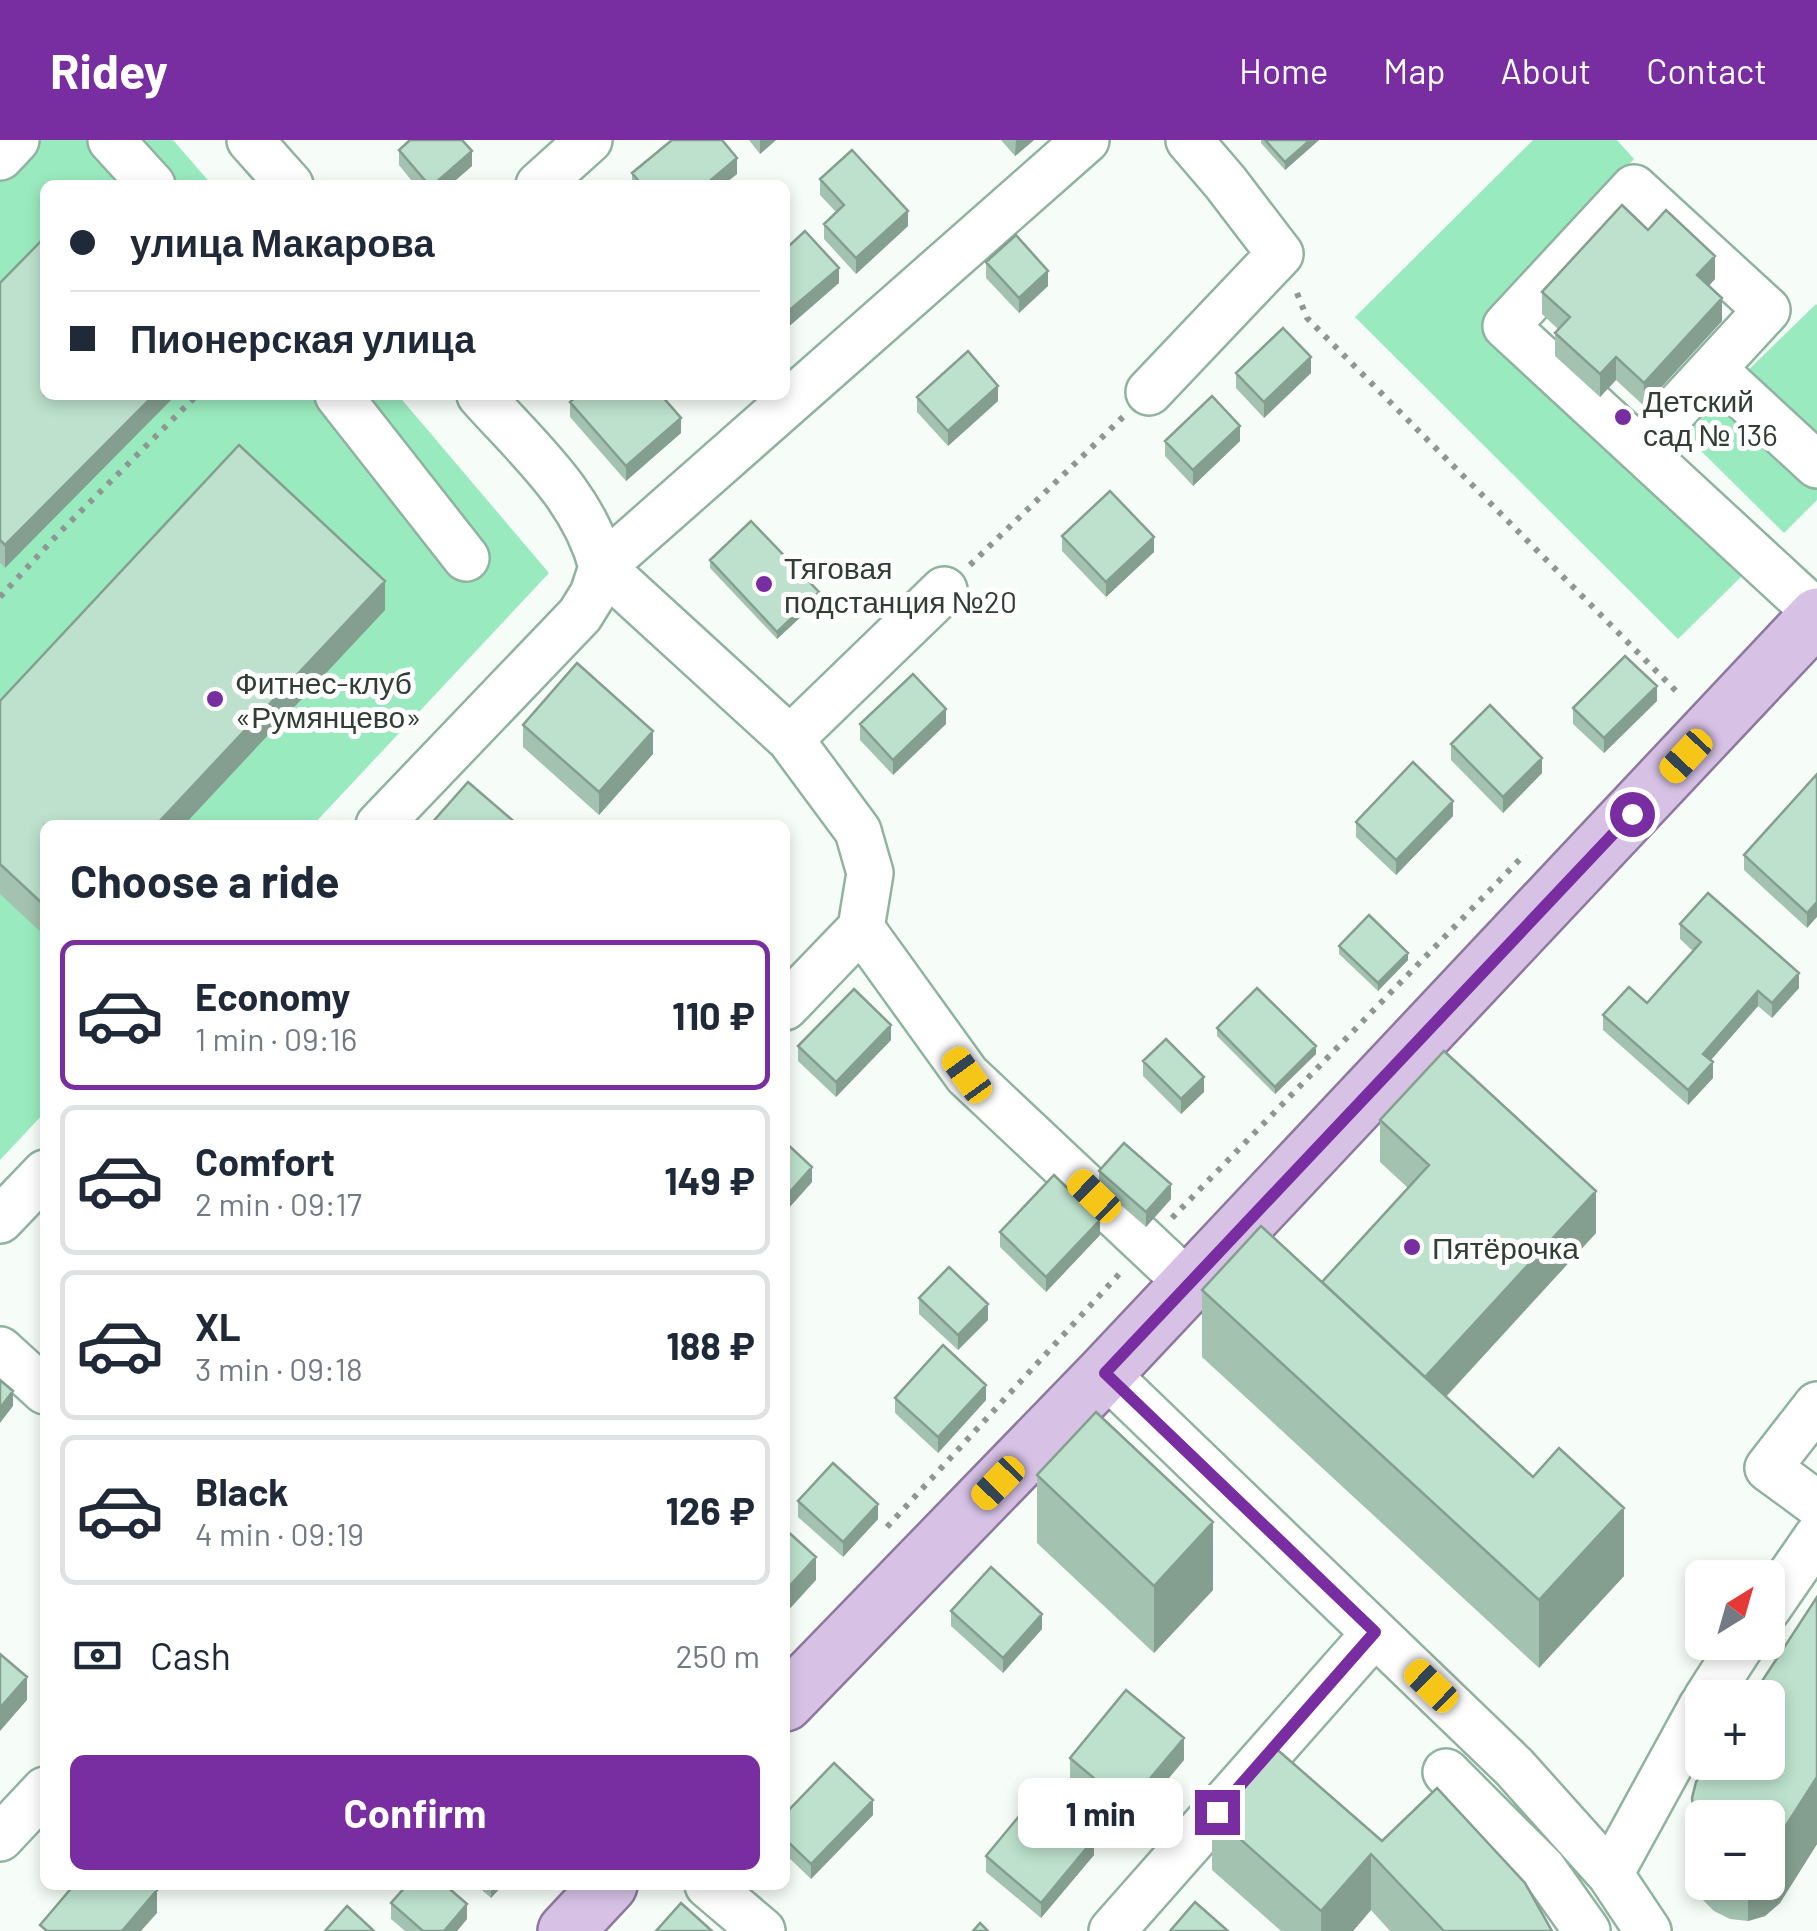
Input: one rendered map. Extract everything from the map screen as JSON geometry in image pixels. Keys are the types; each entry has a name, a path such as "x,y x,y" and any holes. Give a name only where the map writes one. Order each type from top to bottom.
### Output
{"main road":[{"path":"790,1698 1188,1283 1688,703 1817,615"},
{"path":"566,1931 604,1890"}],"street":[{"path":"0,157 16,140"},
{"path":"111,140 147,180"},
{"path":"250,140 286,180"},
{"path":"545,180 589,140"},
{"path":"384,820 580,615 602,567 1086,140"},
{"path":"1149,392 1280,254 1189,140"},
{"path":"1638,449 1767,310 1634,188 1506,326 1638,449 1817,615"},
{"path":"1713,369 1817,465"},
{"path":"342,400 466,558"},
{"path":"484,400 572,498 594,538 602,567 790,740 858,830 870,873 860,928 790,1002"},
{"path":"790,740 944,590"},
{"path":"860,928 967,1075 1188,1283"},
{"path":"0,1220 40,1178"},
{"path":"0,1350 40,1386"},
{"path":"1105,1373 1514,1767 1610,1874 1648,1931"},
{"path":"1817,1405 1768,1468 1817,1504"},
{"path":"1785,1583 1817,1537"},
{"path":"1112,1931 1375,1632"},
{"path":"1610,1874 1685,1737"},
{"path":"1446,1772 1543,1870 1587,1931"},
{"path":"0,1838 40,1795"},
{"path":"714,1890 762,1931"}],"path":[{"path":"1308,318 1688,703"},
{"path":"944,590 1149,392"},
{"path":"0,597 193,400"},
{"path":"878,1536 1146,1245 1529,850"}],"green space":[{"name":"Фитнес-клуб «Румянцево»","path":"0,140 173,140 208,180 40,180 40,400 402,400 549,573 318,820 40,820 40,1117 0,1160"},
{"path":"1533,140 1617,140 1634,159 1485,333 1746,572 1678,639 1355,317"},
{"path":"1817,305 1817,456 1740,378"},
{"path":"1725,395 1817,487 1817,500 1784,533 1685,435"}],"building":[{"path":"410,140 462,140 472,151 439,180 425,180 399,150"},
{"path":"672,140 722,140 737,158 711,180 638,180 632,173"},
{"path":"1265,140 1310,140 1285,162"},
{"path":"852,150 908,211 856,258 824,224 844,205 820,179"},
{"path":"1622,205 1648,230 1666,210 1715,256 1697,275 1722,298 1644,383 1616,357 1600,374 1555,333 1570,317 1542,292"},
{"path":"805,231 839,268 790,310 790,245"},
{"path":"1016,235 1048,271 1019,298 986,262"},
{"path":"40,242 40,400 149,400 5,545 0,540 0,283"},
{"path":"1283,328 1311,357 1264,402 1236,373"},
{"path":"968,351 998,386 948,431 917,397"},
{"path":"1212,396 1240,426 1193,470 1165,441"},
{"path":"665,400 681,418 626,466 570,402"},
{"path":"239,445 385,581 161,820 40,820 40,901 0,864 0,701"},
{"path":"1110,491 1154,537 1106,582 1062,536"},
{"name":"Тяговая подстанция №20","path":"751,521 819,592 777,632 710,560"},
{"path":"1625,656 1657,686 1604,738 1573,708"},
{"path":"577,663 653,731 599,792 523,725"},
{"path":"913,674 946,709 893,760 860,724"},
{"path":"1490,705 1542,758 1503,797 1451,744"},
{"path":"1413,762 1453,801 1396,860 1356,822"},
{"path":"1817,774 1817,902 1807,913 1744,855"},
{"path":"468,782 512,820 434,820"},
{"path":"1708,893 1799,973 1772,1003 1758,991 1703,1054 1713,1062 1688,1090 1603,1015 1629,987 1647,1003 1701,942 1680,924"},
{"path":"1369,915 1408,953 1378,983 1339,946"},
{"path":"1257,988 1316,1046 1275,1087 1217,1028"},
{"path":"854,989 891,1025 836,1082 798,1046"},
{"path":"1166,1039 1204,1077 1181,1099 1143,1061"},
{"path":"1444,1051 1596,1191 1425,1377 1322,1282 1429,1165 1380,1120"},
{"path":"1124,1143 1171,1184 1146,1212 1099,1171"},
{"path":"790,1147 812,1167 790,1192"},
{"path":"1054,1175 1100,1220 1046,1277 1000,1232"},
{"path":"1261,1226 1533,1477 1559,1448 1624,1508 1539,1600 1202,1290"},
{"path":"949,1267 988,1304 958,1335 919,1298"},
{"path":"943,1345 986,1385 938,1437 895,1398"},
{"path":"0,1380 13,1391 0,1408"},
{"path":"1096,1412 1213,1522 1154,1586 1037,1475"},
{"path":"833,1463 878,1504 843,1542 798,1501"},
{"path":"790,1534 816,1557 790,1586"},
{"path":"991,1567 1042,1614 1003,1658 951,1611"},
{"path":"1817,1597 1817,1777 1785,1827 1785,1800 1692,1798 1697,1780 1785,1780 1785,1680 1763,1680 1776,1660 1785,1660 1785,1646"},
{"path":"0,1654 27,1677 0,1708"},
{"path":"1126,1690 1184,1738 1127,1806 1070,1758"},
{"path":"1272,1745 1382,1841 1437,1788 1525,1883 1552,1931 1444,1931 1371,1854 1321,1911 1212,1814"},
{"path":"834,1763 873,1800 811,1864 790,1844 790,1809"},
{"path":"1039,1792 1094,1839 1041,1903 986,1856"},
{"path":"70,1890 157,1890 122,1931 47,1931 40,1925"},
{"path":"403,1890 451,1890 467,1904 444,1931 423,1931 391,1903"},
{"path":"1195,1902 1228,1931 1170,1931"},
{"path":"681,1903 712,1931 656,1931"},
{"path":"347,1906 374,1931 325,1931"}],"place":[{"name":"Детский сад № 136","path":"1623,417"},
{"name":"Тяговая подстанция №20","path":"764,584"},
{"name":"Фитнес-клуб «Румянцево»","path":"215,699"},
{"name":"Пятёрочка","path":"1412,1247"}],"route":[{"path":"1217,1812 1375,1632 1105,1373 1632,814"}]}
